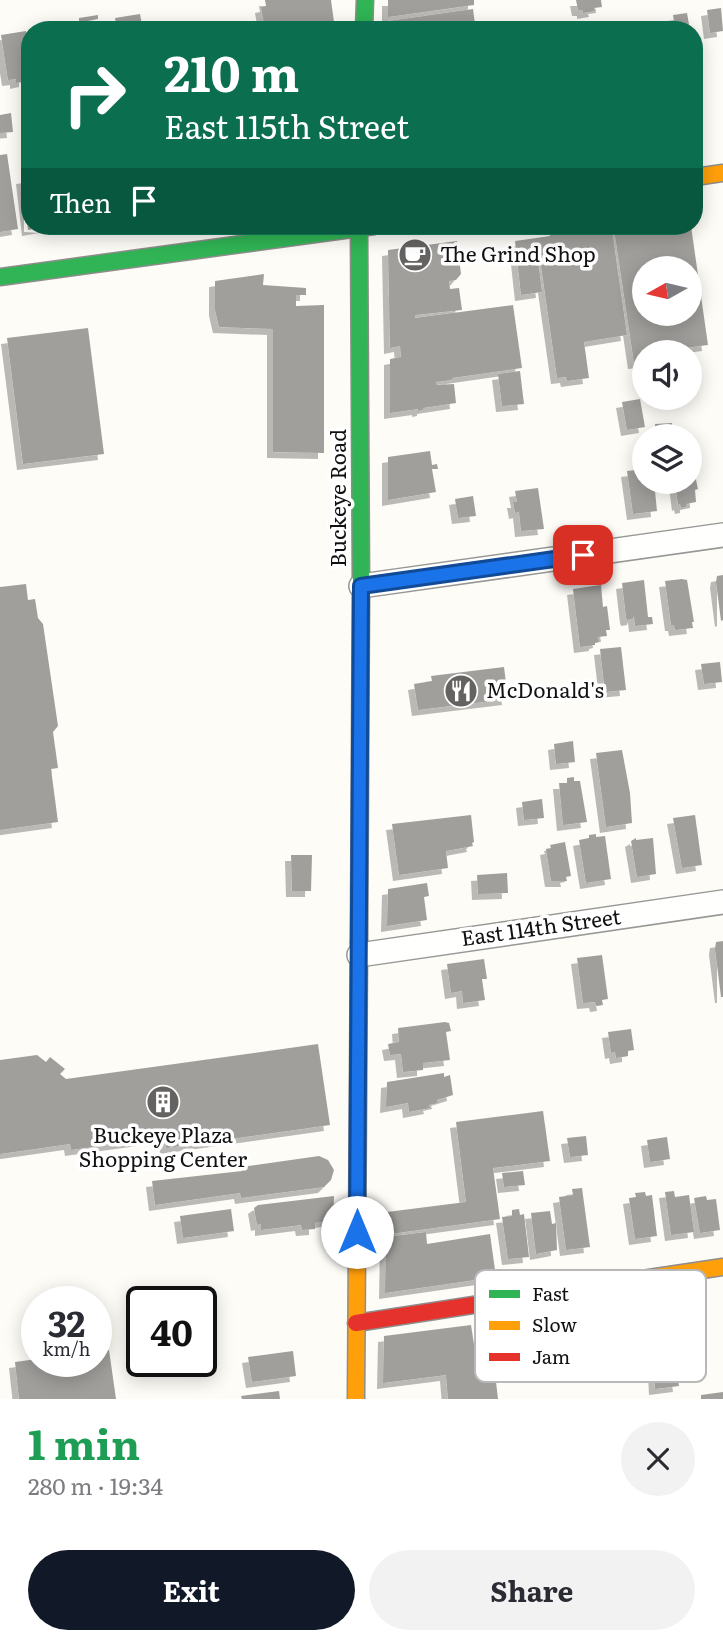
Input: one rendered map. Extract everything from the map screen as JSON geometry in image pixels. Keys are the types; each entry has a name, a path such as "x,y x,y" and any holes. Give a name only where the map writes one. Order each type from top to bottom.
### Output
{"street":[{"path":"364,21 365,0"},
{"path":"703,176 723,173"},
{"path":"0,277 306,235"},
{"name":"Buckeye Road","path":"356,1399 364,235"},
{"path":"361,586 723,535"},
{"name":"East 114th Street","path":"359,955 723,902"},
{"path":"703,1270 723,1267"},
{"path":"356,1323 475,1305"}],"building":[{"path":"265,0 331,0 334,21 263,21 261,7 266,6"},
{"path":"388,0 474,0 474,5 388,17"},
{"path":"576,0 601,0 602,7 583,13 583,10 578,10"},
{"path":"721,8 723,31 710,33 707,10"},
{"path":"473,9 475,21 389,21"},
{"path":"687,13 688,21 674,21 673,15"},
{"path":"140,14 141,21 116,21 115,18"},
{"path":"98,15 98,19 88,21 79,21 79,18"},
{"path":"21,32 21,82 16,83 16,79 8,80 1,35"},
{"path":"11,113 13,132 0,133 0,115"},
{"path":"7,154 18,229 0,232 0,155"},
{"path":"613,235 627,335 584,342 589,378 567,381 566,377 557,378 539,252 542,292 521,295 515,241 550,236"},
{"path":"615,235 692,235 695,256 632,256 632,326 702,326 702,303 708,345 702,346 702,340 632,340 632,350"},
{"path":"457,241 461,274 456,280 449,281 450,289 459,288 462,310 415,315 415,318 513,305 522,368 436,382 437,385 454,384 456,403 418,411 390,413 390,359 401,357 400,346 390,348 388,250"},
{"path":"264,274 263,285 306,288 306,295 296,295 296,306 324,305 324,453 273,452 273,329 219,327 215,310 215,281"},
{"path":"88,328 104,454 23,464 7,338"},
{"path":"520,371 524,404 502,406 498,374"},
{"path":"632,400 632,410 642,410 644,424 632,424 632,429 627,430 622,402"},
{"path":"430,451 432,465 437,464 438,469 432,469 436,492 388,500 388,457"},
{"path":"632,470 632,494 655,494 657,511 633,514 627,471"},
{"path":"538,488 544,529 521,531 519,512 515,513 513,502 517,502 515,491"},
{"path":"677,494 695,494 696,502 681,508 680,504 678,505"},
{"path":"473,496 476,516 458,518 455,499"},
{"path":"723,575 721,621 716,582 717,576"},
{"path":"644,580 648,617 652,617 653,624 635,626 634,616 633,619 627,620 626,617 622,583"},
{"path":"687,580 694,622 693,628 675,630 674,625 671,625 665,581"},
{"path":"26,584 28,600 35,599 38,618 43,624 58,726 53,732 58,768 51,769 58,822 0,830 0,587"},
{"path":"601,585 603,607 607,606 610,630 606,630 607,636 598,637 599,642 595,645 580,647 573,589"},
{"path":"621,647 626,690 605,692 600,649"},
{"path":"720,662 722,682 704,684 701,664"},
{"name":"McDonald's","path":"504,667 508,699 418,710 414,684 432,681 431,676"},
{"path":"573,741 575,762 556,764 554,744"},
{"path":"622,750 632,823 606,827 596,753"},
{"path":"574,777 574,781 580,781 587,822 563,825 559,783 567,783 567,778"},
{"path":"542,799 544,818 524,820 522,802"},
{"path":"471,815 473,846 446,851 448,868 399,875 392,824"},
{"path":"695,815 702,865 682,868 673,818"},
{"path":"596,834 596,837 605,836 611,879 586,883 579,840"},
{"path":"636,838 653,838 656,874 637,877 631,841"},
{"path":"565,842 571,876 566,877 567,881 551,881 546,849 551,848 550,845"},
{"path":"291,855 312,855 311,891 292,891"},
{"path":"507,873 508,893 478,894 477,875"},
{"path":"427,883 429,896 424,897 427,920 387,926 388,889"},
{"path":"723,941 721,997 715,949 716,942"},
{"path":"602,955 608,999 602,1000 603,1005 596,1006 595,1002 583,1003 577,958"},
{"path":"484,959 487,979 482,979 485,1000 463,1003 462,991 451,993 447,964"},
{"path":"449,1023 451,1031 446,1032 450,1060 423,1063 423,1070 403,1072 401,1054 390,1055 388,1044 399,1042 398,1028"},
{"path":"631,1029 634,1050 628,1051 628,1056 616,1058 615,1052 611,1053 608,1032"},
{"name":"Buckeye Plaza Shopping Center","path":"318,1044 330,1125 166,1148 165,1137 71,1150 70,1144 0,1154 0,1060 37,1055 46,1062 50,1057 65,1069 60,1074 66,1079"},
{"path":"444,1073 444,1077 450,1075 453,1095 437,1100 438,1103 429,1105 430,1108 409,1112 408,1103 386,1107 387,1082"},
{"path":"543,1111 550,1161 493,1168 500,1219 390,1234 387,1212 466,1202 456,1122"},
{"path":"586,1136 588,1155 570,1157 567,1138"},
{"path":"667,1137 670,1159 650,1162 647,1140"},
{"path":"319,1156 328,1160 334,1170 331,1180 324,1187 241,1198 240,1193 155,1205 152,1181 242,1171 241,1167"},
{"path":"523,1171 525,1185 504,1187 502,1173"},
{"path":"582,1188 590,1247 566,1250 559,1197 573,1195 572,1189"},
{"path":"674,1191 675,1197 689,1195 694,1232 671,1235 665,1192"},
{"path":"645,1192 646,1196 652,1195 657,1236 635,1239 629,1198 636,1197 635,1193"},
{"path":"334,1196 333,1220 315,1223 315,1229 302,1230 301,1225 261,1230 261,1224 257,1225 254,1208 258,1205"},
{"path":"706,1196 707,1200 716,1199 720,1230 700,1233 694,1198"},
{"path":"231,1209 234,1231 183,1238 180,1216"},
{"path":"519,1209 520,1215 524,1214 529,1257 508,1259 502,1217 512,1216 512,1210"},
{"path":"550,1211 552,1224 556,1223 557,1250 536,1254 531,1213"},
{"path":"426,1232 427,1244 490,1234 495,1270 475,1270 475,1280 385,1293 386,1237"},
{"path":"471,1325 475,1351 475,1382 496,1382 498,1399 448,1399 446,1375 383,1383 384,1336"},
{"path":"293,1351 296,1376 252,1382 248,1357"},
{"path":"21,1361 21,1377 112,1377 112,1371 116,1399 19,1399 15,1362"},
{"path":"655,1382 678,1382 679,1386 655,1389"},
{"path":"279,1391 280,1399 242,1399 241,1396"},
{"path":"723,1392 723,1399 701,1399 701,1395"}],"traffic: fast":[{"path":"364,21 365,0"},
{"path":"0,277 308,235"},
{"path":"359,235 359,942"}],"traffic: slow":[{"path":"703,176 723,173"},
{"path":"356,1399 359,942"},
{"path":"703,1270 723,1267"}],"traffic: jam":[{"path":"356,1323 475,1305"}],"place":[{"name":"The Grind Shop","path":"415,255"},
{"name":"McDonald's","path":"461,691"},
{"name":"Buckeye Plaza Shopping Center","path":"163,1102"}],"route":[{"path":"357,1232 361,586 583,555"}]}
